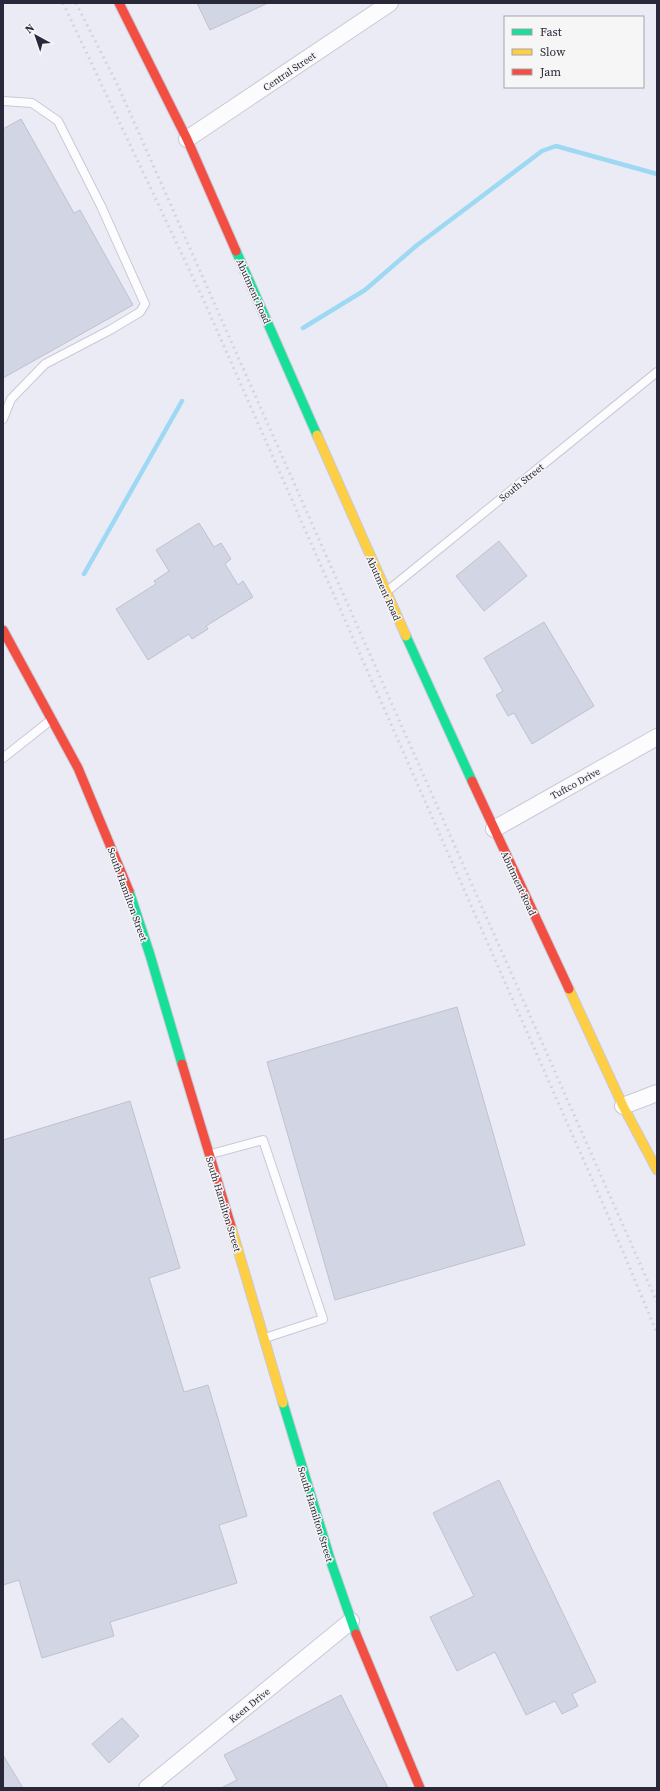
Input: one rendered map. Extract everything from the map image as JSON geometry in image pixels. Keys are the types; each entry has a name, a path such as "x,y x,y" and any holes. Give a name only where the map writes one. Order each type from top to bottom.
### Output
{"main road":[{"name":"Abutment Road","path":"119,3 187,139 386,593 494,829 623,1106 657,1170"},
{"name":"South Hamilton Street","path":"3,630 78,768 128,889 150,955 331,1562 351,1622 420,1788"}],"street":[{"name":"Central Street","path":"187,139 390,3"},
{"name":"Tuftco Drive","path":"494,829 657,737"},
{"path":"623,1106 657,1093"},
{"name":"Keen Drive","path":"147,1788 351,1622"}],"lane":[{"path":"3,101 32,103 58,121 102,206 145,304 140,312 110,330 45,364 11,399 3,419"},
{"name":"South Street","path":"386,593 657,372"},
{"path":"3,758 52,720"},
{"path":"209,1155 263,1140 323,1319 264,1339"}],"building":[{"path":"197,3 268,3 210,30"},
{"path":"21,119 74,213 80,210 133,305 3,378 3,129"},
{"path":"199,523 214,547 221,543 231,559 225,564 238,585 243,581 253,597 206,626 208,629 192,639 189,634 148,660 116,609 156,584 154,581 169,571 156,550"},
{"path":"499,541 527,576 484,611 456,576"},
{"path":"544,622 594,706 532,744 514,713 508,716 496,695 503,691 484,658"},
{"path":"457,1007 525,1245 335,1300 267,1062"},
{"path":"130,1101 180,1268 149,1278 184,1392 208,1385 247,1516 219,1525 237,1583 110,1622 114,1636 42,1658 19,1580 3,1585 3,1140"},
{"path":"499,1480 596,1682 572,1694 578,1706 562,1714 555,1701 526,1715 495,1652 457,1671 430,1617 474,1596 433,1513"},
{"path":"341,1695 388,1788 221,1788 237,1780 224,1755"},
{"path":"122,1718 139,1736 109,1763 92,1744"},
{"path":"3,1755 23,1788 3,1788"}],"waterway":[{"path":"303,328 365,290 416,246 542,151 556,146 657,174"},
{"path":"84,574 182,401"}],"railway":[{"path":"63,3 204,301 603,1204 657,1333"},
{"path":"76,3 118,86 657,1302"}],"traffic: fast":[{"path":"236,251 317,435"},
{"path":"406,636 472,781"},
{"path":"129,891 150,955 182,1064"},
{"path":"283,1403 331,1562 356,1634"}],"traffic: slow":[{"path":"317,435 406,636"},
{"path":"569,989 623,1106 657,1170"},
{"path":"231,1226 283,1403"}],"traffic: jam":[{"path":"119,3 187,139 236,251"},
{"path":"3,630 78,768 129,891"},
{"path":"472,781 569,989"},
{"path":"182,1064 231,1226"},
{"path":"356,1634 420,1788"}]}
